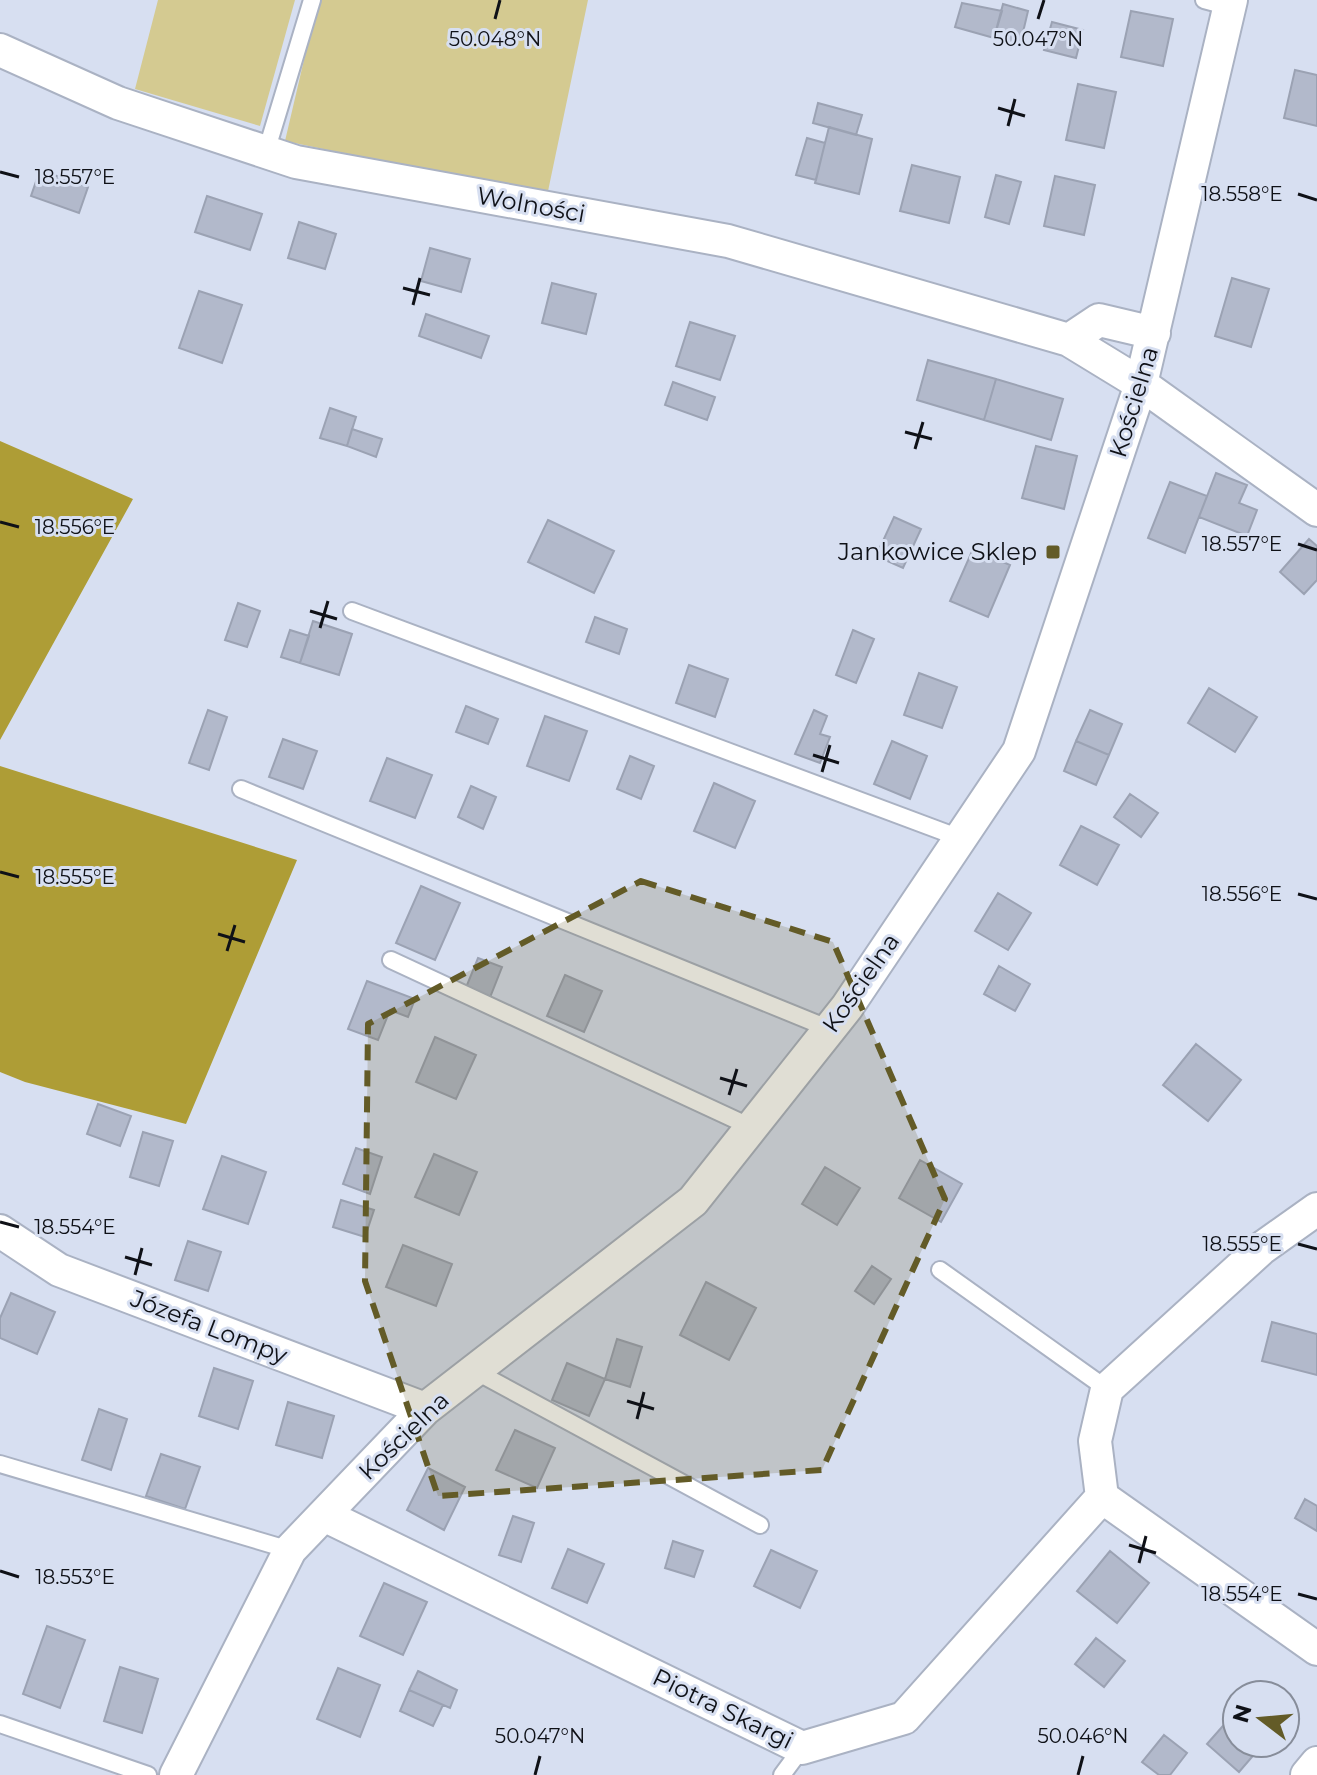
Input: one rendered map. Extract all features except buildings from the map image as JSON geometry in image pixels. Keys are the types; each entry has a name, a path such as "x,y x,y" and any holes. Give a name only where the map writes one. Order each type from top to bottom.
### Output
{"street":[{"name":"Kościelna","path":"176,1775 290,1550 425,1409 693,1201 830,1029 1019,751 1141,384 1222,2"},
{"name":"Wolności","path":"0,50 118,103 296,162 728,241 1069,340 1141,384 1317,510"},
{"path":"1069,340 1099,320 1154,333"},
{"path":"1317,1209 1262,1248 1107,1389 1095,1441 1102,1497 1317,1649"},
{"name":"Józefa Lompy","path":"0,1231 59,1270 425,1409"},
{"name":"Piotra Skargi","path":"324,1515 802,1748 904,1718 1102,1497"},
{"path":"1307,1775 1317,1763"}],"lane":[{"path":"266,152 312,0"},
{"path":"352,611 960,838"},
{"path":"241,789 830,1029"},
{"path":"391,960 751,1127"},
{"path":"940,1270 1107,1389"},
{"path":"475,1371 760,1525"},
{"path":"0,1464 290,1550"},
{"path":"0,1724 148,1775"},
{"path":"782,1775 802,1748"}],"highlighted area":[{"path":"641,881 833,942 945,1199 822,1470 438,1496 365,1281 368,1024"}],"shaded area":[{"path":"158,0 295,0 260,126 135,89"},
{"path":"318,0 588,0 547,196 285,141"},
{"path":"0,441 133,499 0,740"},
{"path":"0,766 297,860 186,1124 25,1082 0,1072"}],"place":[{"name":"Jankowice Sklep","path":"1053,552"}]}
